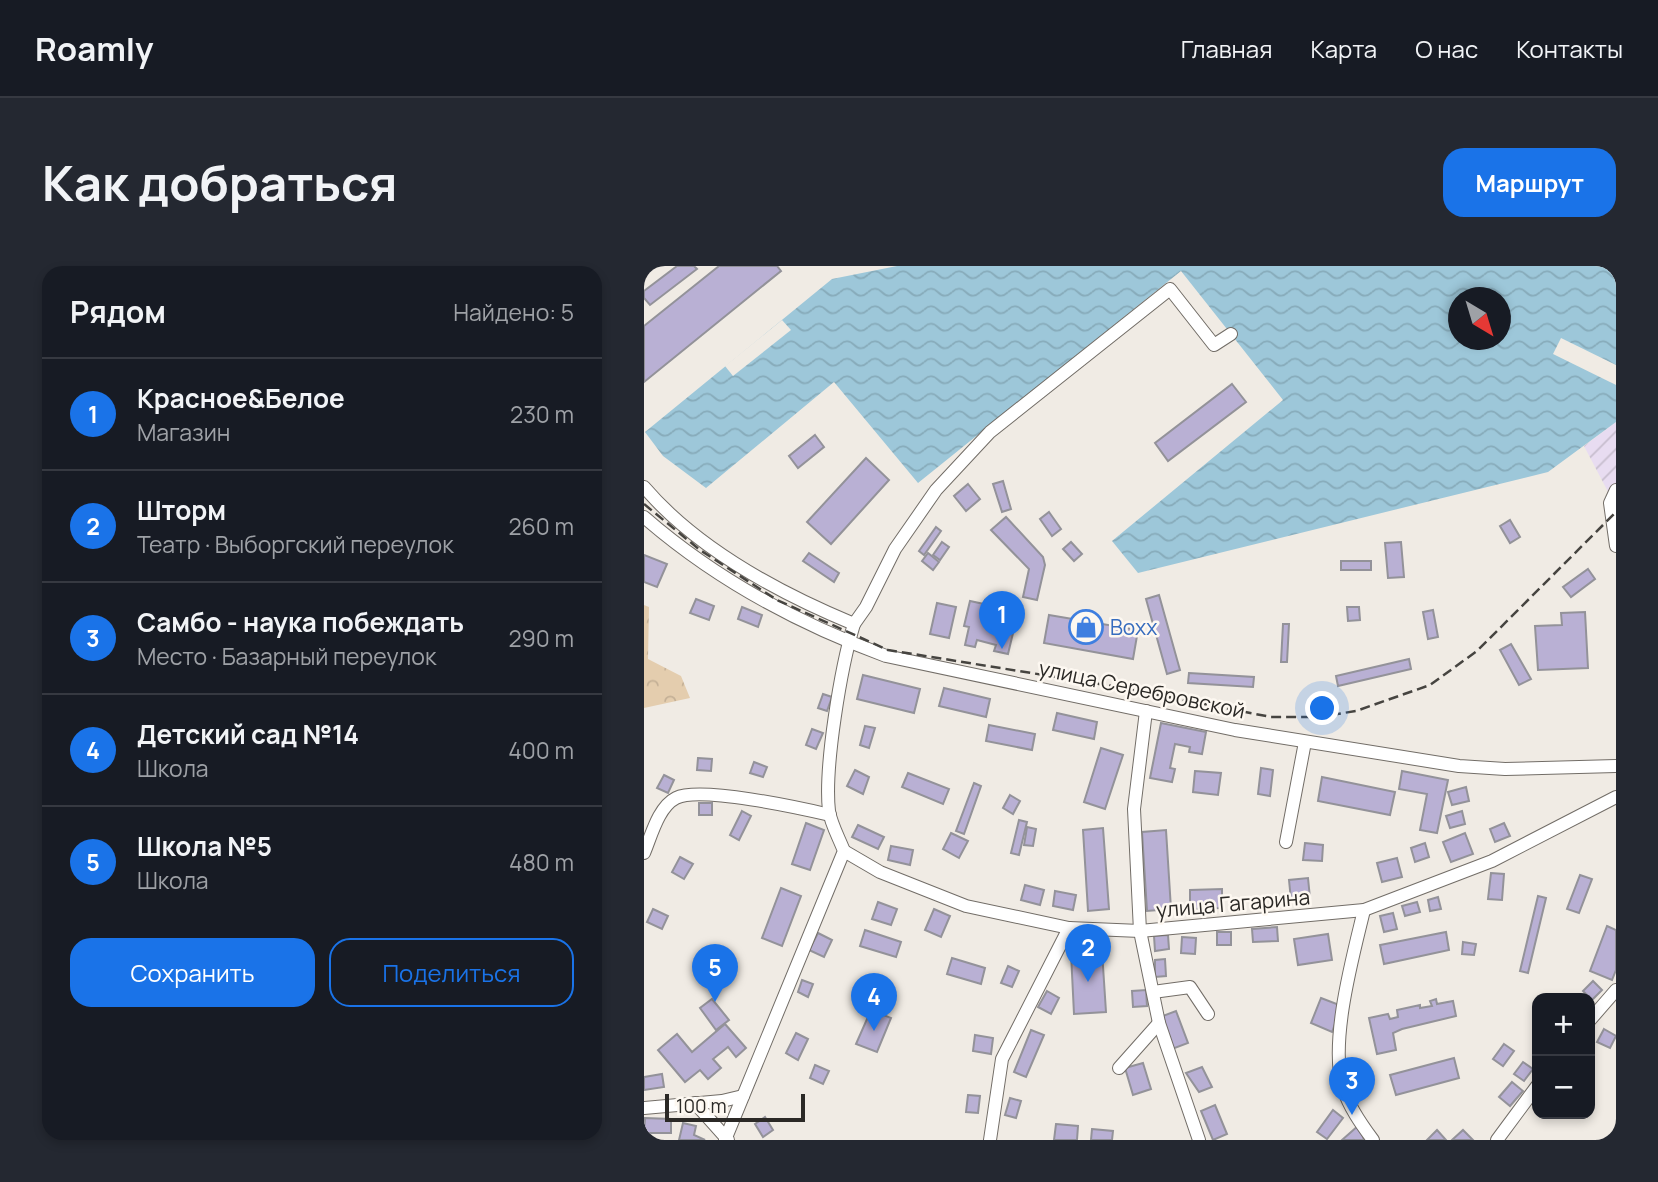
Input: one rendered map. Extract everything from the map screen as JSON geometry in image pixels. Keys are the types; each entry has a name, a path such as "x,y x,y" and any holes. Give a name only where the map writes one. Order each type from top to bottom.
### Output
{"street":[{"path":"695,1103 726,1139 844,851 830,815 829,775 854,624 866,607 895,549 936,490 990,432 1170,289 1214,345 1231,334"},
{"path":"644,487 673,517 727,556 796,599 854,624"},
{"path":"1616,489 1610,503 1616,546"},
{"name":"улица Серебровской","path":"644,517 705,566 850,643 886,656 1305,742 1480,768 1616,766"},
{"path":"1146,711 1134,809 1140,931 1159,1023 1199,1140"},
{"path":"1286,842 1305,742"},
{"path":"644,852 660,815 670,802 684,796 740,799 830,815"},
{"name":"улица Гагарина","path":"844,851 880,872 965,906 1069,928 1140,931 1364,910 1492,861 1616,797"},
{"path":"1364,910 1348,980 1339,1057 1343,1086 1352,1109 1373,1140"},
{"path":"990,1140 1002,1059 1069,928"},
{"path":"1153,992 1190,987 1208,1014"},
{"path":"1595,1014 1616,990"},
{"path":"1119,1068 1159,1023"},
{"path":"1497,1140 1532,1093"},
{"path":"644,1108 743,1096"}],"shaded area":[{"path":"1616,422 1616,507 1584,446"}],"green space":[{"path":"644,605 649,607 648,659 681,676 690,698 644,708"}],"water":[{"path":"897,266 1616,266 1616,422 1548,472 1138,573 1112,541 1283,400 1181,271 918,483 834,382 706,488 663,456 645,432 832,279"}],"pier":[{"path":"782,320 791,330 733,376 725,366"},
{"path":"1561,338 1616,365 1616,385 1553,354"}],"building":[{"path":"677,266 694,266 697,269 650,305 644,298 644,291"},
{"path":"719,266 777,266 781,271 644,382 644,326"},
{"path":"1232,384 1246,402 1168,461 1155,443"},
{"path":"815,435 824,447 798,468 789,456"},
{"path":"866,458 889,480 831,544 807,522"},
{"path":"1003,481 1011,509 1002,512 993,484"},
{"path":"968,484 980,499 966,511 954,496"},
{"path":"1049,512 1061,529 1052,536 1040,519"},
{"path":"1006,517 1043,557 1045,565 1037,600 1023,597 1029,569 991,530"},
{"path":"1510,520 1520,537 1510,543 1500,526"},
{"path":"936,527 941,531 924,555 919,551"},
{"path":"942,542 949,547 940,560 933,555"},
{"path":"1071,542 1082,554 1074,561 1063,549"},
{"path":"1401,542 1404,577 1388,578 1385,543"},
{"path":"809,553 839,573 834,582 803,561"},
{"path":"928,553 939,562 933,570 922,561"},
{"path":"644,555 667,564 657,587 644,582"},
{"path":"1341,561 1371,561 1371,570 1341,570"},
{"path":"1588,569 1595,579 1571,597 1563,587"},
{"path":"1159,595 1180,670 1167,674 1146,599"},
{"path":"696,599 714,606 709,620 690,613"},
{"path":"985,600 1019,608 1008,654 994,651 996,645 977,640 975,647 965,645 969,627 964,626 970,601 984,604"},
{"path":"937,603 956,607 949,638 930,634"},
{"path":"742,607 762,615 758,627 738,619"},
{"path":"1347,607 1359,607 1360,620 1348,621"},
{"path":"1433,610 1438,637 1428,639 1423,612"},
{"path":"1585,612 1588,668 1538,670 1535,626 1562,625 1561,613"},
{"path":"1049,615 1138,630 1133,659 1044,643"},
{"path":"1283,624 1289,624 1287,662 1281,662"},
{"path":"1511,644 1531,679 1519,685 1500,650"},
{"path":"1409,659 1411,669 1338,686 1336,676"},
{"path":"1189,673 1254,677 1253,687 1188,683"},
{"path":"863,675 920,689 914,713 857,699"},
{"path":"944,688 990,699 986,717 939,706"},
{"path":"823,694 832,697 827,711 818,708"},
{"path":"1057,713 1097,722 1094,739 1053,730"},
{"path":"1161,723 1206,732 1202,754 1189,752 1190,747 1175,744 1170,768 1175,769 1172,782 1150,778"},
{"path":"989,725 1035,734 1032,750 986,741"},
{"path":"865,726 875,728 869,748 860,745"},
{"path":"812,729 823,733 816,749 806,745"},
{"path":"1101,748 1123,755 1105,809 1084,802"},
{"path":"698,758 712,759 711,771 697,770"},
{"path":"754,762 767,767 763,777 750,773"},
{"path":"1261,768 1273,770 1270,796 1258,794"},
{"path":"855,770 869,777 863,794 847,786"},
{"path":"1195,771 1221,773 1218,795 1193,792"},
{"path":"1402,771 1448,780 1437,833 1420,830 1427,794 1399,789"},
{"path":"908,773 949,789 943,804 902,787"},
{"path":"664,775 674,780 668,793 657,788"},
{"path":"1322,777 1395,792 1390,815 1318,801"},
{"path":"974,783 981,786 964,834 956,831"},
{"path":"1466,787 1469,801 1452,805 1448,792"},
{"path":"1010,795 1020,801 1013,814 1003,808"},
{"path":"699,803 712,803 712,815 699,815"},
{"path":"742,811 751,816 739,840 730,835"},
{"path":"1462,811 1465,824 1450,828 1446,816"},
{"path":"1019,820 1027,822 1019,855 1011,853"},
{"path":"806,823 824,830 810,870 792,864"},
{"path":"1504,823 1510,836 1495,842 1490,829"},
{"path":"858,825 884,837 878,849 852,837"},
{"path":"1027,827 1036,829 1033,846 1024,845"},
{"path":"1103,828 1109,909 1088,911 1083,830"},
{"path":"1166,830 1171,909 1147,911 1142,832"},
{"path":"951,833 968,841 959,858 943,849"},
{"path":"1465,833 1473,854 1451,862 1443,842"},
{"path":"1305,843 1323,845 1322,861 1303,860"},
{"path":"1425,843 1429,857 1415,862 1411,848"},
{"path":"891,846 913,850 910,865 888,860"},
{"path":"680,857 693,864 684,879 672,872"},
{"path":"1397,858 1402,877 1382,882 1377,863"},
{"path":"1491,873 1504,874 1502,900 1488,899"},
{"path":"1580,875 1592,879 1579,913 1567,909"},
{"path":"1308,878 1310,898 1291,900 1289,880"},
{"path":"1025,885 1044,890 1040,905 1021,900"},
{"path":"781,888 801,896 782,946 762,938"},
{"path":"1222,889 1222,908 1190,909 1190,890"},
{"path":"1055,891 1076,895 1073,910 1053,906"},
{"path":"1538,896 1546,898 1528,973 1520,971"},
{"path":"1438,897 1441,909 1430,911 1428,900"},
{"path":"878,902 897,909 891,925 872,919"},
{"path":"1417,902 1420,912 1405,916 1402,906"},
{"path":"653,909 668,916 662,929 647,922"},
{"path":"934,909 950,916 941,937 925,930"},
{"path":"1393,913 1397,929 1384,932 1380,916"},
{"path":"1607,926 1616,930 1616,970 1612,980 1590,971"},
{"path":"1277,927 1278,941 1253,942 1252,929"},
{"path":"865,930 901,942 896,957 860,946"},
{"path":"1217,932 1231,932 1231,945 1217,945"},
{"path":"1446,932 1449,950 1384,964 1380,945"},
{"path":"818,933 832,940 824,957 809,950"},
{"path":"1328,934 1332,960 1298,965 1294,939"},
{"path":"1168,935 1169,949 1155,951 1154,936"},
{"path":"1182,937 1196,938 1195,954 1181,953"},
{"path":"1463,942 1476,944 1474,955 1462,954"},
{"path":"1102,951 1106,1012 1074,1014 1071,953"},
{"path":"952,958 985,968 981,984 947,974"},
{"path":"1165,959 1166,976 1155,977 1155,960"},
{"path":"1008,966 1019,971 1012,987 1001,983"},
{"path":"802,980 813,984 808,997 798,992"},
{"path":"1593,981 1602,990 1595,997 1595,993 1583,991"},
{"path":"1146,990 1147,1006 1133,1007 1132,991"},
{"path":"1047,991 1059,998 1051,1014 1038,1007"},
{"path":"1321,998 1342,1006 1332,1032 1311,1023"},
{"path":"712,999 729,1020 716,1030 700,1008"},
{"path":"1436,999 1437,1004 1453,1001 1456,1016 1393,1033 1396,1050 1377,1054 1369,1018 1388,1014 1390,1019 1398,1017 1397,1010 1420,1005 1420,1008 1432,1006 1430,1001"},
{"path":"871,1010 891,1018 877,1052 856,1044"},
{"path":"1176,1011 1188,1043 1172,1049 1160,1017"},
{"path":"725,1024 746,1048 736,1057 728,1047 713,1059 721,1068 708,1079 700,1070 685,1082 658,1050 677,1034 692,1052"},
{"path":"1604,1029 1616,1036 1610,1048 1597,1042"},
{"path":"1031,1030 1044,1035 1026,1077 1014,1072"},
{"path":"796,1033 808,1039 798,1060 786,1053"},
{"path":"975,1035 993,1038 991,1054 973,1051"},
{"path":"1504,1044 1514,1051 1503,1066 1493,1059"},
{"path":"1454,1058 1459,1078 1396,1095 1390,1075"},
{"path":"1523,1062 1532,1068 1524,1081 1514,1074"},
{"path":"1143,1063 1151,1089 1133,1095 1125,1068"},
{"path":"815,1065 829,1071 823,1084 810,1078"},
{"path":"1202,1067 1212,1087 1199,1092 1186,1073"},
{"path":"662,1074 664,1087 644,1090 644,1077"},
{"path":"1512,1082 1523,1091 1510,1106 1499,1097"},
{"path":"968,1095 980,1096 978,1113 966,1112"},
{"path":"1010,1098 1021,1101 1016,1118 1005,1115"},
{"path":"1215,1105 1227,1134 1213,1140 1201,1111"},
{"path":"1333,1110 1343,1118 1327,1139 1317,1132"},
{"path":"765,1117 773,1130 763,1137 755,1124"},
{"path":"645,1118 671,1119 671,1133 644,1133"},
{"path":"683,1123 696,1126 694,1135 705,1140 679,1140"},
{"path":"1056,1124 1078,1126 1077,1140 1054,1140"},
{"path":"1359,1125 1364,1140 1342,1140"},
{"path":"1092,1129 1113,1131 1112,1140 1091,1140"},
{"path":"1437,1130 1446,1140 1427,1140"},
{"path":"1463,1130 1473,1140 1452,1140"}],"railway":[{"path":"644,504 700,550 777,600 888,650 1112,686 1271,717 1318,717 1356,711 1430,685 1477,651 1616,512"}],"place":[{"name":"Boxx","path":"1086,627"},
{"name":"Красное&Белое","path":"1002,649"},
{"name":"Шторм","path":"1088,982"},
{"name":"Школа №5","path":"715,1002"},
{"name":"Детский сад №14","path":"874,1031"},
{"name":"Самбо - наука побеждать","path":"1352,1115"}]}
